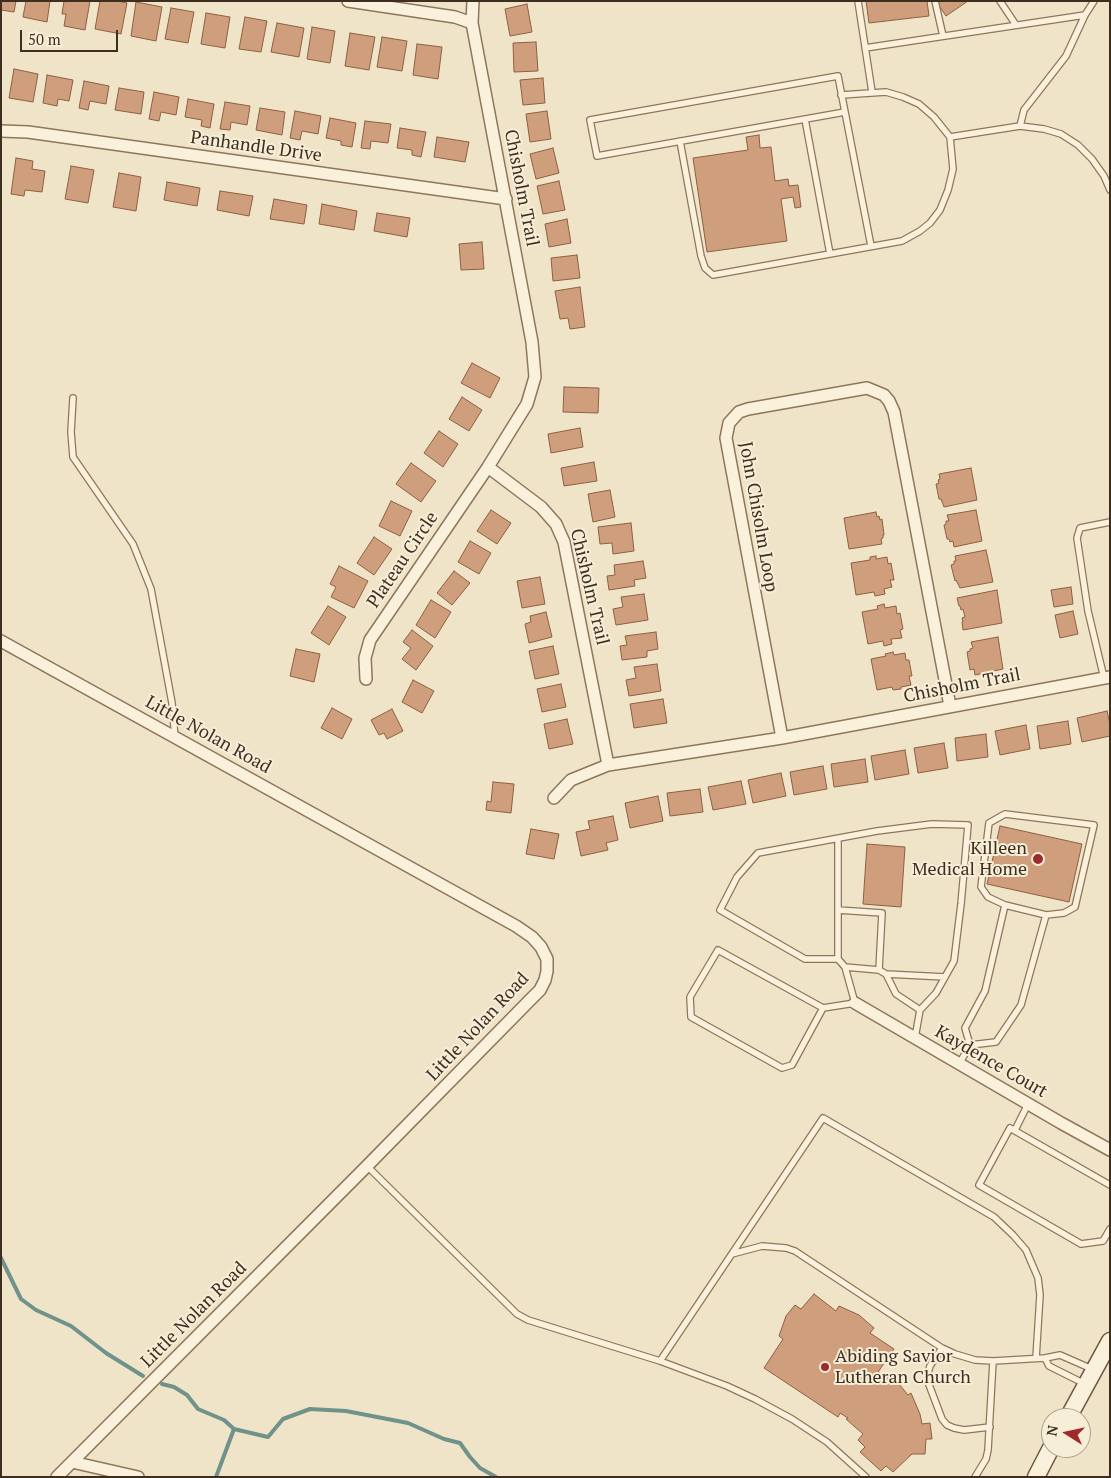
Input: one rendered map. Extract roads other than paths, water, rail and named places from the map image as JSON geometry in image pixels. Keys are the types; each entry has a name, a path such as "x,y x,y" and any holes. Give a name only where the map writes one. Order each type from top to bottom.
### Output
{"main road":[{"path":"1073,1408 1110,1341"},
{"path":"1036,1477 1046,1458"}],"street":[{"path":"348,1 455,17 472,23"},
{"name":"Chisholm Trail","path":"473,1 472,23 532,342 535,376 527,404 488,467 541,506 556,524 564,542 608,765 782,738 1107,677"},
{"name":"Panhandle Drive","path":"1,132 28,132 506,199"},
{"name":"John Chisolm Loop","path":"782,738 726,438 729,423 739,412 748,409 867,388 884,395 889,401 894,412 950,706"},
{"name":"Plateau Circle","path":"366,679 365,658 370,640 488,467"},
{"name":"Little Nolan Road","path":"1,641 516,926 532,937 541,947 547,959 545,980 540,990 57,1477"},
{"path":"554,798 571,780 608,765"},
{"name":"Kaydence Court","path":"855,1003 1110,1150"},
{"path":"72,1462 138,1477"}],"lane":[{"path":"858,1 872,92"},
{"path":"935,1 943,36"},
{"path":"1000,1 1016,26"},
{"path":"1020,126 1024,110 1066,56 1094,1"},
{"path":"865,48 1085,16"},
{"path":"844,112 597,156 590,120 838,76 871,246"},
{"path":"680,141 701,256 704,268 713,275 902,241 930,223 940,210 948,190 953,169 950,137 934,117 919,104 886,92 841,95"},
{"path":"805,119 830,254"},
{"path":"950,137 1020,126 1044,129 1062,134 1078,145 1092,159 1104,176 1110,189"},
{"path":"73,398 71,432 73,457 133,544 151,588 172,703 176,738"},
{"path":"1107,677 1088,611 1076,538 1080,528 1110,522"},
{"path":"1005,814 1094,825 1075,907 1064,913 1046,915 1005,905 988,897 981,886 990,823 1005,814"},
{"path":"838,959 805,959 720,910 737,877 758,853 877,831 932,824 968,825 954,961 936,993 920,1010 915,1038"},
{"path":"823,1008 792,1066 782,1068 691,1017 690,997 718,950 823,1008 855,1003 845,967 838,959 838,838"},
{"path":"959,1064 970,1045 965,1028 985,991 1005,905"},
{"path":"838,910 882,913 879,970"},
{"path":"970,1045 996,1042 1022,1005 1046,915"},
{"path":"845,967 879,970 886,974 945,977"},
{"path":"886,974 896,994 920,1010"},
{"path":"1015,1130 1028,1104"},
{"path":"660,1362 823,1118 994,1217 1013,1235 1026,1250 1038,1278 1040,1295 1036,1358"},
{"path":"1110,1185 1010,1128 978,1184 1081,1244 1103,1241 1110,1229"},
{"path":"367,1166 517,1314 528,1320 660,1362 755,1398 827,1442 866,1477"},
{"path":"732,1254 762,1246 786,1248 795,1251 942,1348 955,1354 975,1360 993,1361 1045,1358 1060,1355 1090,1377"},
{"path":"942,1348 930,1366 928,1373 928,1382 942,1419 947,1425 964,1430 990,1427"},
{"path":"1045,1358 1049,1366 1090,1377"},
{"path":"975,1477 986,1458 988,1450 993,1361"}],"waterway":[{"path":"1,1258 21,1299 36,1310 71,1326 106,1353 143,1376"},
{"path":"162,1384 174,1387 187,1395 198,1409 224,1420 234,1429 268,1437 283,1419 310,1409 346,1411 408,1423 444,1439 460,1443 480,1468 496,1477"},
{"path":"216,1477 234,1429"}],"place":[{"name":"Killeen Medical Home","path":"1038,859"},
{"name":"Abiding Savior Lutheran Church","path":"825,1367"}]}
